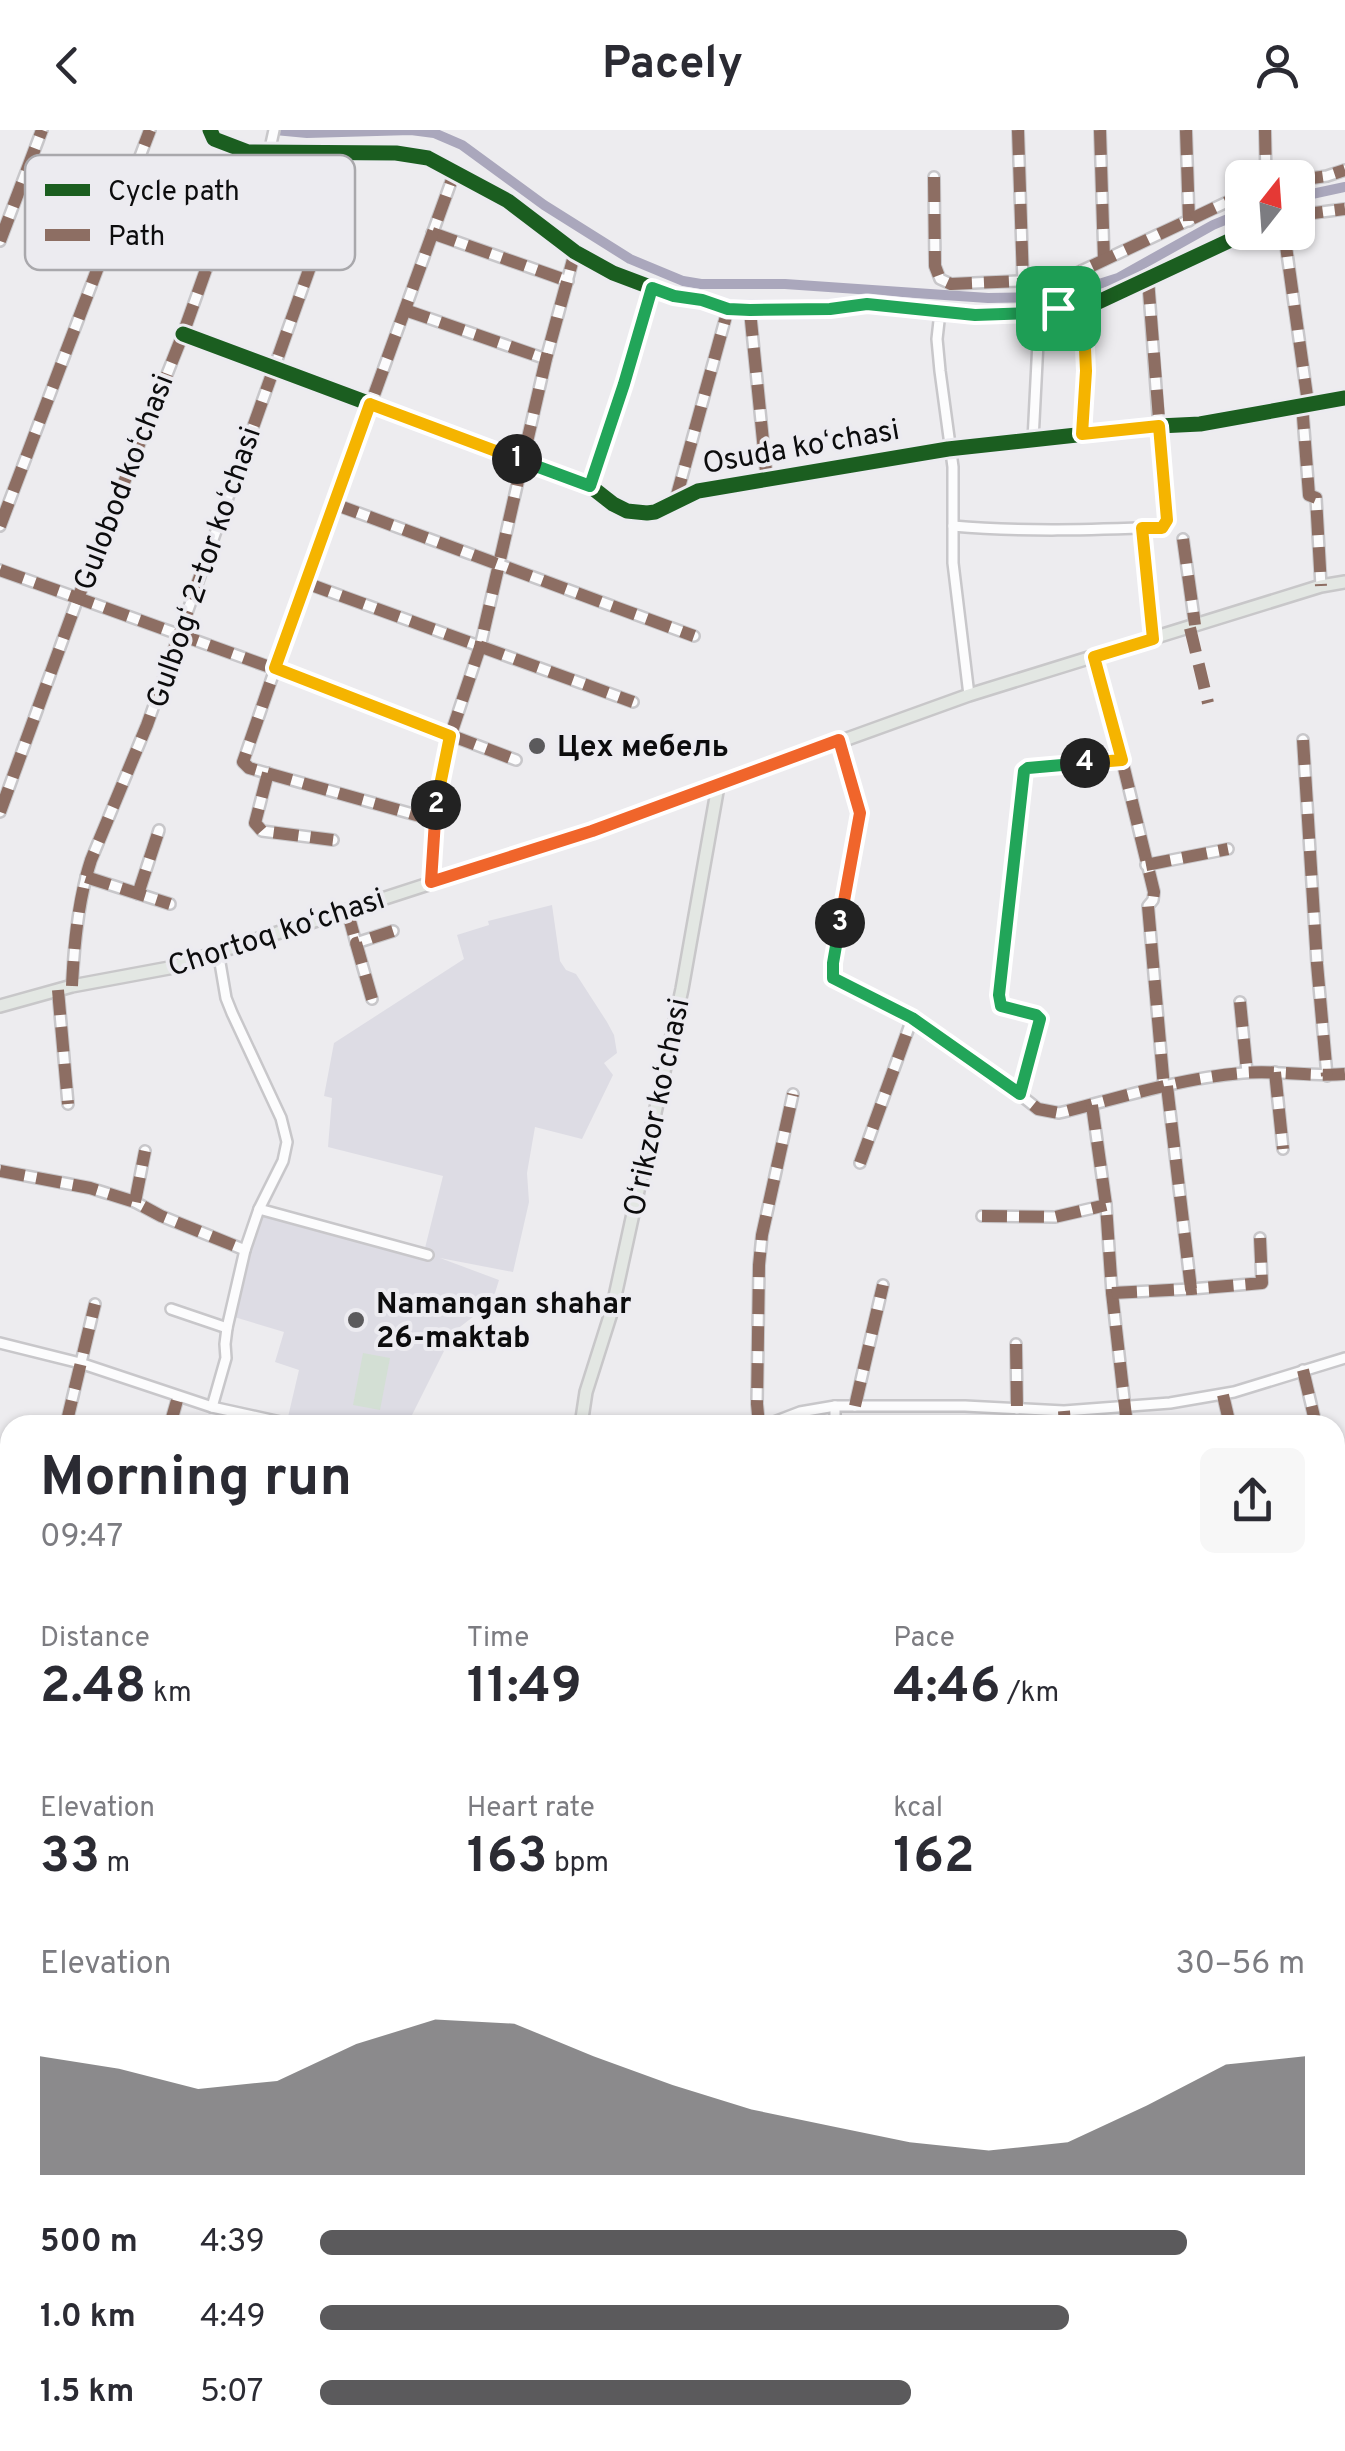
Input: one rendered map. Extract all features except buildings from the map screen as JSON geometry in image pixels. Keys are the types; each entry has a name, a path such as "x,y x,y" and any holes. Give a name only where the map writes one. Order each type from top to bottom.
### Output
{"main road":[{"name":"Chortoq koʻchasi","path":"0,1006 72,986 169,968 592,831 970,695 1321,586 1345,582"},
{"name":"Oʻrikzor koʻchasi","path":"582,1415 612,1310 678,1008 718,786"}],"street":[{"path":"33,155 42,130"},
{"path":"141,155 150,130"},
{"path":"210,130 214,139 248,152 414,154 439,162 508,202 576,252 613,272 674,296 728,309 830,309 867,304 975,315 1030,313 1111,298 1225,243"},
{"path":"270,150 274,130"},
{"path":"1018,130 1023,282"},
{"path":"1100,130 1104,260"},
{"path":"1186,130 1190,221"},
{"path":"1265,130 1266,160"},
{"path":"1315,178 1345,170"},
{"path":"434,820 249,768 244,762 455,171"},
{"path":"0,241 25,175"},
{"path":"934,177 935,266 940,279 950,284 1064,279 1225,204"},
{"path":"1315,212 1345,209"},
{"path":"432,233 568,280"},
{"path":"1286,250 1305,404 1309,494 1316,498 1321,586"},
{"path":"431,882 434,820 450,736 480,647 546,359 576,252"},
{"path":"0,526 97,270"},
{"name":"Gulobod koʻchasi","path":"0,812 205,270"},
{"name":"Gulbogʻ 2-tor koʻchasi","path":"72,986 86,877 147,725 309,270"},
{"path":"953,526 1061,531 1162,528 1167,523 1148,279"},
{"path":"590,486 652,288"},
{"path":"1082,434 1086,371 1083,305"},
{"path":"675,502 728,309"},
{"path":"404,310 546,359"},
{"path":"750,310 767,481"},
{"path":"940,312 937,339 952,467 953,563 970,695"},
{"name":"Osuda koʻchasi","path":"182,334 590,486 613,504 637,513 655,512 698,491 948,449 1230,419 1345,398"},
{"path":"1033,440 1038,342"},
{"path":"334,504 694,636"},
{"path":"1142,528 1153,639"},
{"path":"1183,539 1194,625"},
{"path":"0,570 275,668 516,760"},
{"path":"306,583 633,702"},
{"path":"1094,657 1154,895 1148,906 1191,1289"},
{"path":"839,740 860,813 832,975 837,981 912,1018 1048,1113 1199,1078 1247,1072 1345,1074"},
{"path":"1303,740 1327,1076"},
{"path":"1020,1094 1040,1019 1001,1006 999,995 1024,771 1122,760"},
{"path":"268,773 255,822 257,828 333,840"},
{"path":"138,894 159,830"},
{"path":"1146,865 1228,848"},
{"path":"86,877 170,904"},
{"path":"347,910 372,999"},
{"path":"356,943 393,931"},
{"path":"212,1407 226,1358 225,1344 245,1250 259,1209 287,1151 286,1134 274,1102 226,998 218,952"},
{"path":"58,990 68,1104"},
{"path":"1240,1002 1247,1072"},
{"path":"860,1162 912,1018"},
{"path":"1275,1072 1283,1149"},
{"path":"760,1415 757,1404 762,1235 794,1094"},
{"path":"1092,1104 1106,1205 1126,1415"},
{"path":"135,1202 145,1151"},
{"path":"0,1170 90,1188 135,1202 245,1250"},
{"path":"982,1216 1055,1216 1106,1205"},
{"path":"259,1209 428,1254"},
{"path":"1112,1293 1262,1283 1260,1238"},
{"path":"855,1406 883,1285"},
{"path":"68,1415 95,1304"},
{"path":"170,1309 228,1328"},
{"path":"0,1343 246,1415"},
{"path":"1016,1344 1017,1408"},
{"path":"791,1415 834,1406 1064,1411 1170,1403 1222,1394 1345,1358"},
{"path":"1303,1370 1314,1415"},
{"path":"1222,1394 1227,1415"},
{"path":"173,1415 178,1397"},
{"path":"834,1406 834,1415"},
{"path":"1064,1411 1064,1415"}],"shaded area":[{"path":"552,905 560,961 566,970 576,974 614,1035 617,1053 604,1063 613,1075 582,1139 535,1127 527,1173 529,1202 513,1272 440,1258 499,1280 482,1310 439,1343 444,1351 412,1415 288,1415 299,1370 275,1362 284,1332 231,1316 259,1212 432,1255 425,1248 443,1176 328,1147 332,1098 324,1096 334,1043 464,959 457,935 489,925 488,921"},
{"path":"363,1353 390,1358 380,1410 353,1405"}],"waterway":[{"path":"275,130 434,133 462,145 544,205 630,259 683,281 701,284 785,284 988,298 1058,297 1118,278 1225,220"},
{"path":"1315,193 1345,187"}],"marked path":[{"path":"33,155 42,130"},
{"path":"141,155 150,130"},
{"path":"1018,130 1023,282"},
{"path":"1100,130 1104,260"},
{"path":"1186,130 1189,221"},
{"path":"1265,130 1266,160"},
{"path":"1315,178 1345,170"},
{"path":"434,820 249,768 243,762 455,171"},
{"path":"0,241 25,175"},
{"path":"934,177 935,266 940,279 951,284 1064,279 1225,203"},
{"path":"1315,213 1345,209"},
{"path":"432,233 568,281"},
{"path":"1287,250 1308,403"},
{"path":"431,882 439,784 480,647 546,359 575,252"},
{"path":"0,526 97,270"},
{"path":"0,812 78,598 206,270"},
{"path":"72,986 77,922 91,860 147,725 309,270"},
{"path":"1148,279 1167,521 1162,527 1142,528 1153,639"},
{"path":"590,486 651,288"},
{"path":"675,502 728,309"},
{"path":"405,310 546,359"},
{"path":"750,311 767,481"},
{"path":"1302,404 1309,495 1316,498 1321,586"},
{"path":"334,504 694,636"},
{"path":"1183,539 1195,625"},
{"path":"0,570 516,760"},
{"path":"306,583 633,702"},
{"path":"1190,628 1208,703"},
{"path":"1094,657 1154,892 1148,906 1164,1088"},
{"path":"839,740 860,813 833,963 832,975 837,981 912,1019 1038,1109 1059,1113 1197,1079 1256,1072 1345,1074"},
{"path":"1303,740 1327,1076"},
{"path":"1021,1094 1040,1019 1001,1006 999,995 1024,771 1122,760"},
{"path":"268,773 255,823 262,831 333,840"},
{"path":"138,894 159,830"},
{"path":"1146,865 1228,849"},
{"path":"86,877 170,904"},
{"path":"347,910 356,943"},
{"path":"372,999 356,943 393,931"},
{"path":"58,990 68,1104"},
{"path":"1240,1002 1247,1072"},
{"path":"860,1163 912,1019"},
{"path":"1275,1072 1283,1149"},
{"path":"1167,1086 1191,1289 1262,1283 1260,1238"},
{"path":"758,1415 762,1235 793,1094"},
{"path":"1092,1105 1106,1205 1126,1415"},
{"path":"135,1202 145,1151"},
{"path":"0,1171 90,1188 135,1202 245,1250"},
{"path":"982,1216 1055,1217 1106,1205"},
{"path":"855,1406 883,1285"},
{"path":"1112,1293 1191,1289"},
{"path":"68,1415 95,1304"},
{"path":"1016,1344 1017,1409"},
{"path":"1303,1370 1314,1415"},
{"path":"1223,1395 1228,1415"},
{"path":"173,1415 178,1397"},
{"path":"1064,1411 1064,1415"}],"cycle path":[{"path":"210,130 214,139 248,152 396,153 428,158 508,201 575,252 613,273 674,296 728,309 810,310 867,304 975,315 1030,313 1094,304 1225,243"},
{"path":"183,334 590,486 627,511 647,513 698,491 948,449 1200,424 1345,398"}],"place":[{"name":"Цех мебель","path":"537,746"},
{"name":"Namangan shahar 26-maktab","path":"356,1320"}],"route":[{"path":"652,288 728,309 830,309 867,304 975,315 1058,308 1083,305 1086,371 1082,434 1159,426 1167,520 1162,528 1142,528 1153,639 1094,657 1122,760 1024,771 999,995 1001,1006 1040,1019 1020,1094 912,1018 833,978 860,813 839,740 592,831 431,882 434,820 450,736 275,668 370,404 590,486 652,288"}]}
